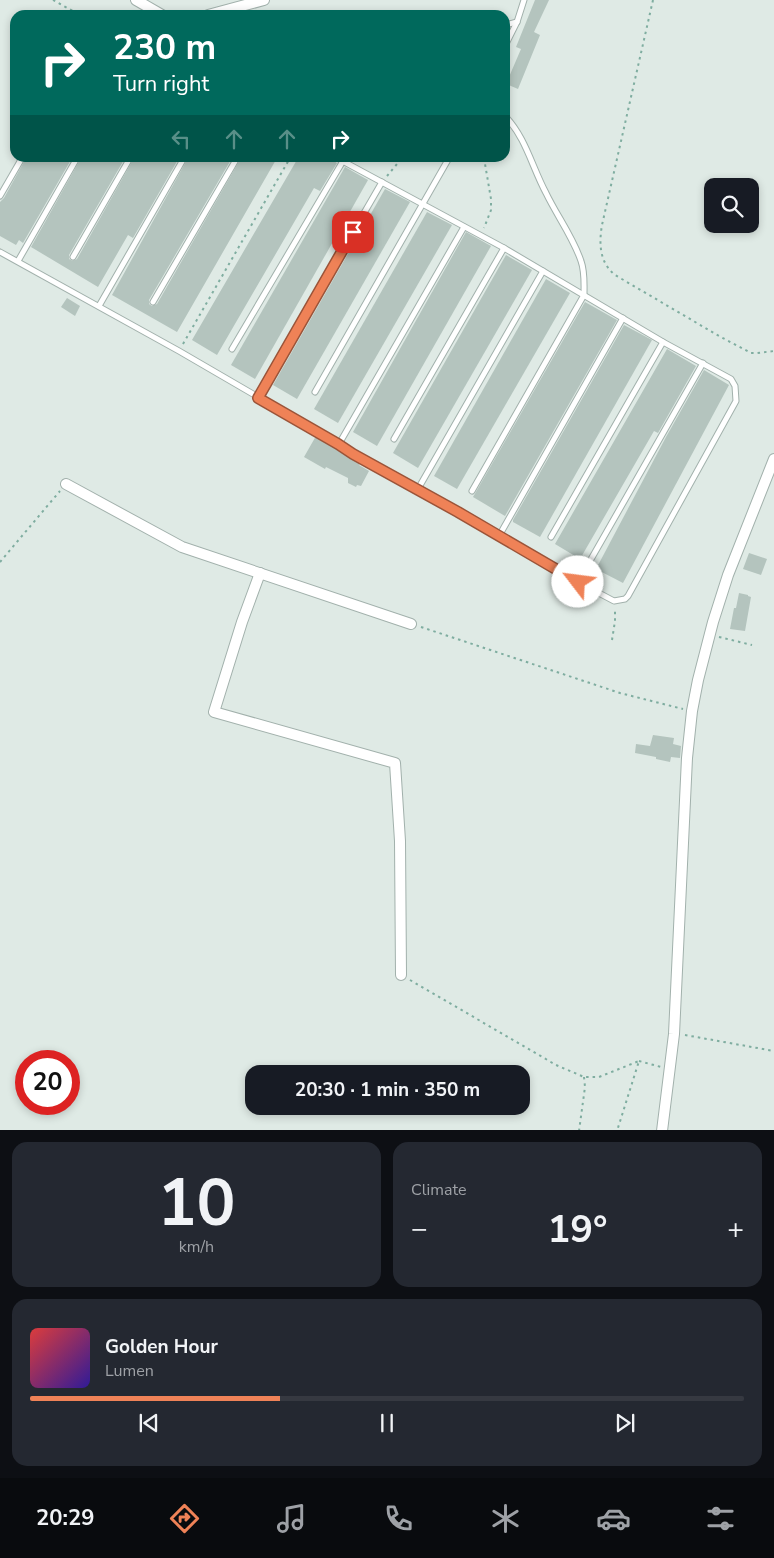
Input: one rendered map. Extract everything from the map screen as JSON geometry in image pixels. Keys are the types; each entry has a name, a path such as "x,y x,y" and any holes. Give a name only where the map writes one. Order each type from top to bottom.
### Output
{"street":[{"path":"136,0 153,10"},
{"path":"227,10 264,0"},
{"path":"662,1130 674,1034 687,758 692,711 709,635 728,575 774,459"},
{"path":"66,484 182,546 411,624"},
{"path":"260,573 242,622 214,712 395,763 400,841 401,974"}],"lane":[{"path":"510,36 524,0"},
{"path":"510,24 517,22"},
{"path":"472,490 584,296 584,272 578,251 544,191 521,137 510,122"},
{"path":"0,196 20,162"},
{"path":"18,261 75,162"},
{"path":"73,256 128,162"},
{"path":"99,306 182,162"},
{"path":"153,302 235,162"},
{"path":"232,349 338,162"},
{"path":"0,252 179,351 353,454 418,489 578,582 614,601 625,599 736,401 735,386 731,379 663,342 504,248 345,162"},
{"path":"315,392 447,162"},
{"path":"258,398 382,182"},
{"path":"338,444 464,227"},
{"path":"394,439 504,248"},
{"path":"418,489 543,272"},
{"path":"499,536 623,318"},
{"path":"551,537 663,342"},
{"path":"578,582 703,363"}],"path":[{"path":"53,0 71,10"},
{"path":"653,0 602,225 600,236 601,252 614,275 719,336 757,354 774,351"},
{"path":"179,351 288,162"},
{"path":"382,182 399,162"},
{"path":"481,237 491,210 485,162"},
{"path":"0,562 66,484"},
{"path":"612,640 615,621 614,601"},
{"path":"411,624 611,691 692,711"},
{"path":"709,635 752,645"},
{"path":"401,974 556,1065 584,1077 599,1077 639,1061 670,1070"},
{"path":"674,1034 774,1051"},
{"path":"617,1130 639,1061"},
{"path":"580,1130 585,1087 584,1077"}],"building":[{"path":"535,0 549,0 534,32 540,35 518,89 510,86 510,75 521,49 516,47"},
{"path":"24,162 70,162 23,243 19,240 16,245 0,236 0,202"},
{"path":"79,162 123,162 69,255 69,259 73,261 77,259 132,162 177,162 133,238 128,235 98,287 31,247"},
{"path":"186,162 230,162 149,300 149,304 152,306 157,304 239,162 275,162 177,332 112,295"},
{"path":"296,162 337,163 320,191 314,188 217,355 192,340"},
{"path":"345,167 368,180 255,379 231,365"},
{"path":"385,189 410,202 297,399 273,385"},
{"path":"427,212 452,225 338,423 314,409"},
{"path":"466,232 491,246 377,446 353,432"},
{"path":"506,255 532,270 418,468 393,453"},
{"path":"546,279 570,293 457,489 434,476"},
{"path":"67,298 80,306 75,316 61,307"},
{"path":"585,302 617,320 505,516 473,497"},
{"path":"624,325 652,340 540,537 513,522 513,520"},
{"path":"667,349 696,366 658,433 654,431 580,559 555,544"},
{"path":"704,370 729,385 623,583 596,569"},
{"path":"316,436 360,463 359,465 369,471 361,486 357,485 356,487 348,483 348,478 326,467 325,469 304,457"},
{"path":"749,553 767,559 761,575 743,569"},
{"path":"739,593 751,597 745,631 730,629"},
{"path":"653,735 674,738 673,744 681,746 680,758 671,757 670,762 635,753 636,744 650,746"}],"route":[{"path":"353,232 258,398 578,582"}]}
